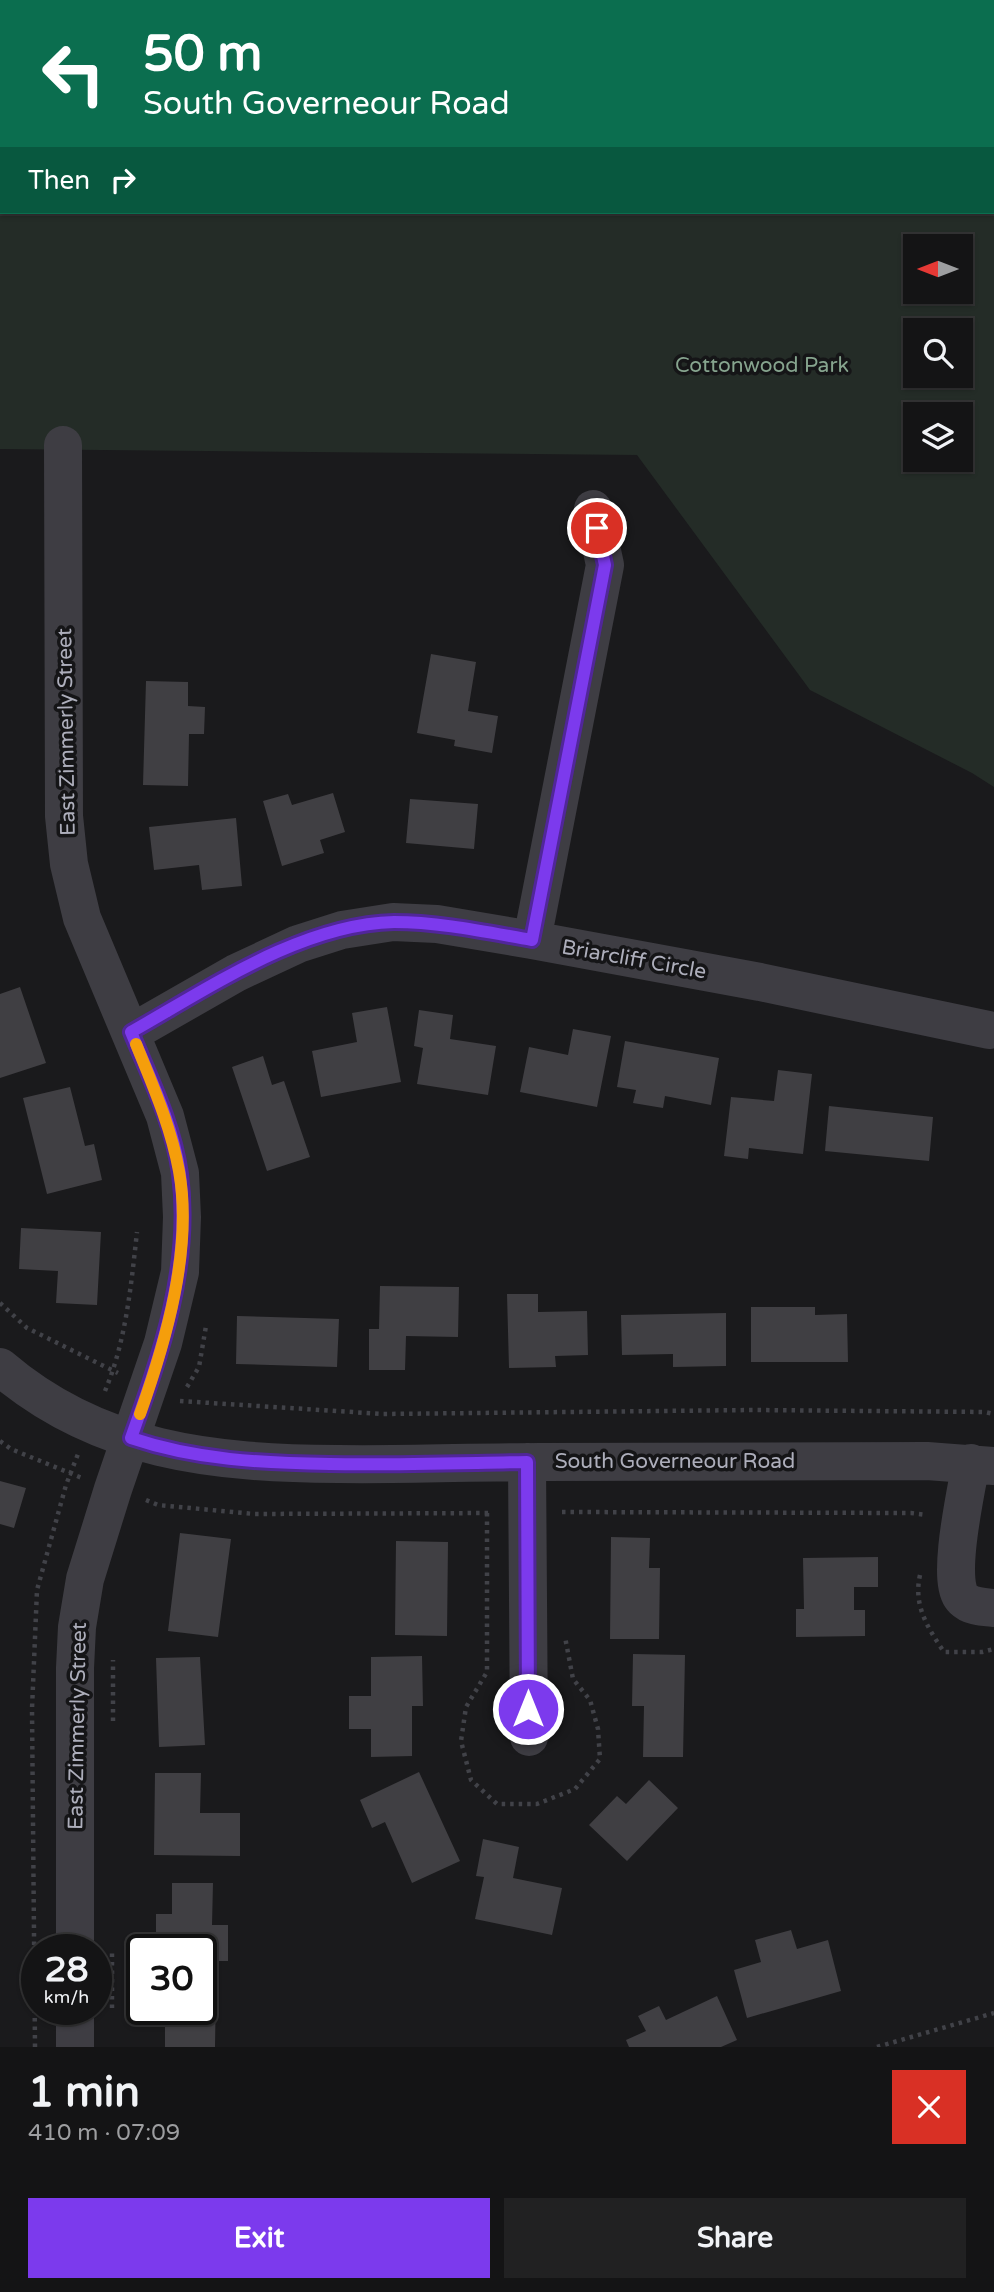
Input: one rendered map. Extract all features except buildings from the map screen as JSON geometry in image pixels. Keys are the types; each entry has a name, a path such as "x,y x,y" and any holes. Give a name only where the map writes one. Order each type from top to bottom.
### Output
{"street":[{"name":"East Zimmerly Street","path":"63,445 64,816 69,864 82,918 165,1116 180,1173 182,1217 180,1272 163,1343 164,1394 147,1444 85,1579 77,1628 75,1934"},
{"path":"532,940 605,565 593,509"},
{"name":"Briarcliff Circle","path":"131,1032 236,973 298,944 342,930 393,922 437,924 532,940 760,982 989,1030"},
{"name":"South Governeour Road","path":"0,1367 60,1409 95,1425 147,1444 204,1457 269,1463 927,1461 982,1465"},
{"path":"527,1462 529,1737"},
{"path":"982,1465 955,1564 956,1586 962,1599 976,1607 994,1608"},
{"path":"75,2025 75,2047"}],"path":[{"path":"0,1303 27,1328 88,1360 164,1394 383,1414 739,1410 994,1414"},
{"path":"142,1513 147,1444 164,1394 199,1367 208,1313"},
{"path":"113,1657 113,1726"},
{"path":"877,2047 994,2013"}],"green space":[{"name":"Cottonwood Park","path":"0,214 994,214 994,787 972,773 810,690 637,455 0,449"}],"slow traffic":[{"path":"136,1044 165,1116 180,1173 182,1217 180,1272 163,1343 140,1414"}],"route":[{"path":"528,1709 527,1462 246,1462 163,1449 131,1438 163,1343 180,1272 182,1217 180,1173 165,1116 131,1032 236,973 298,944 342,930 393,922 437,924 532,940 605,565 597,528"}]}
